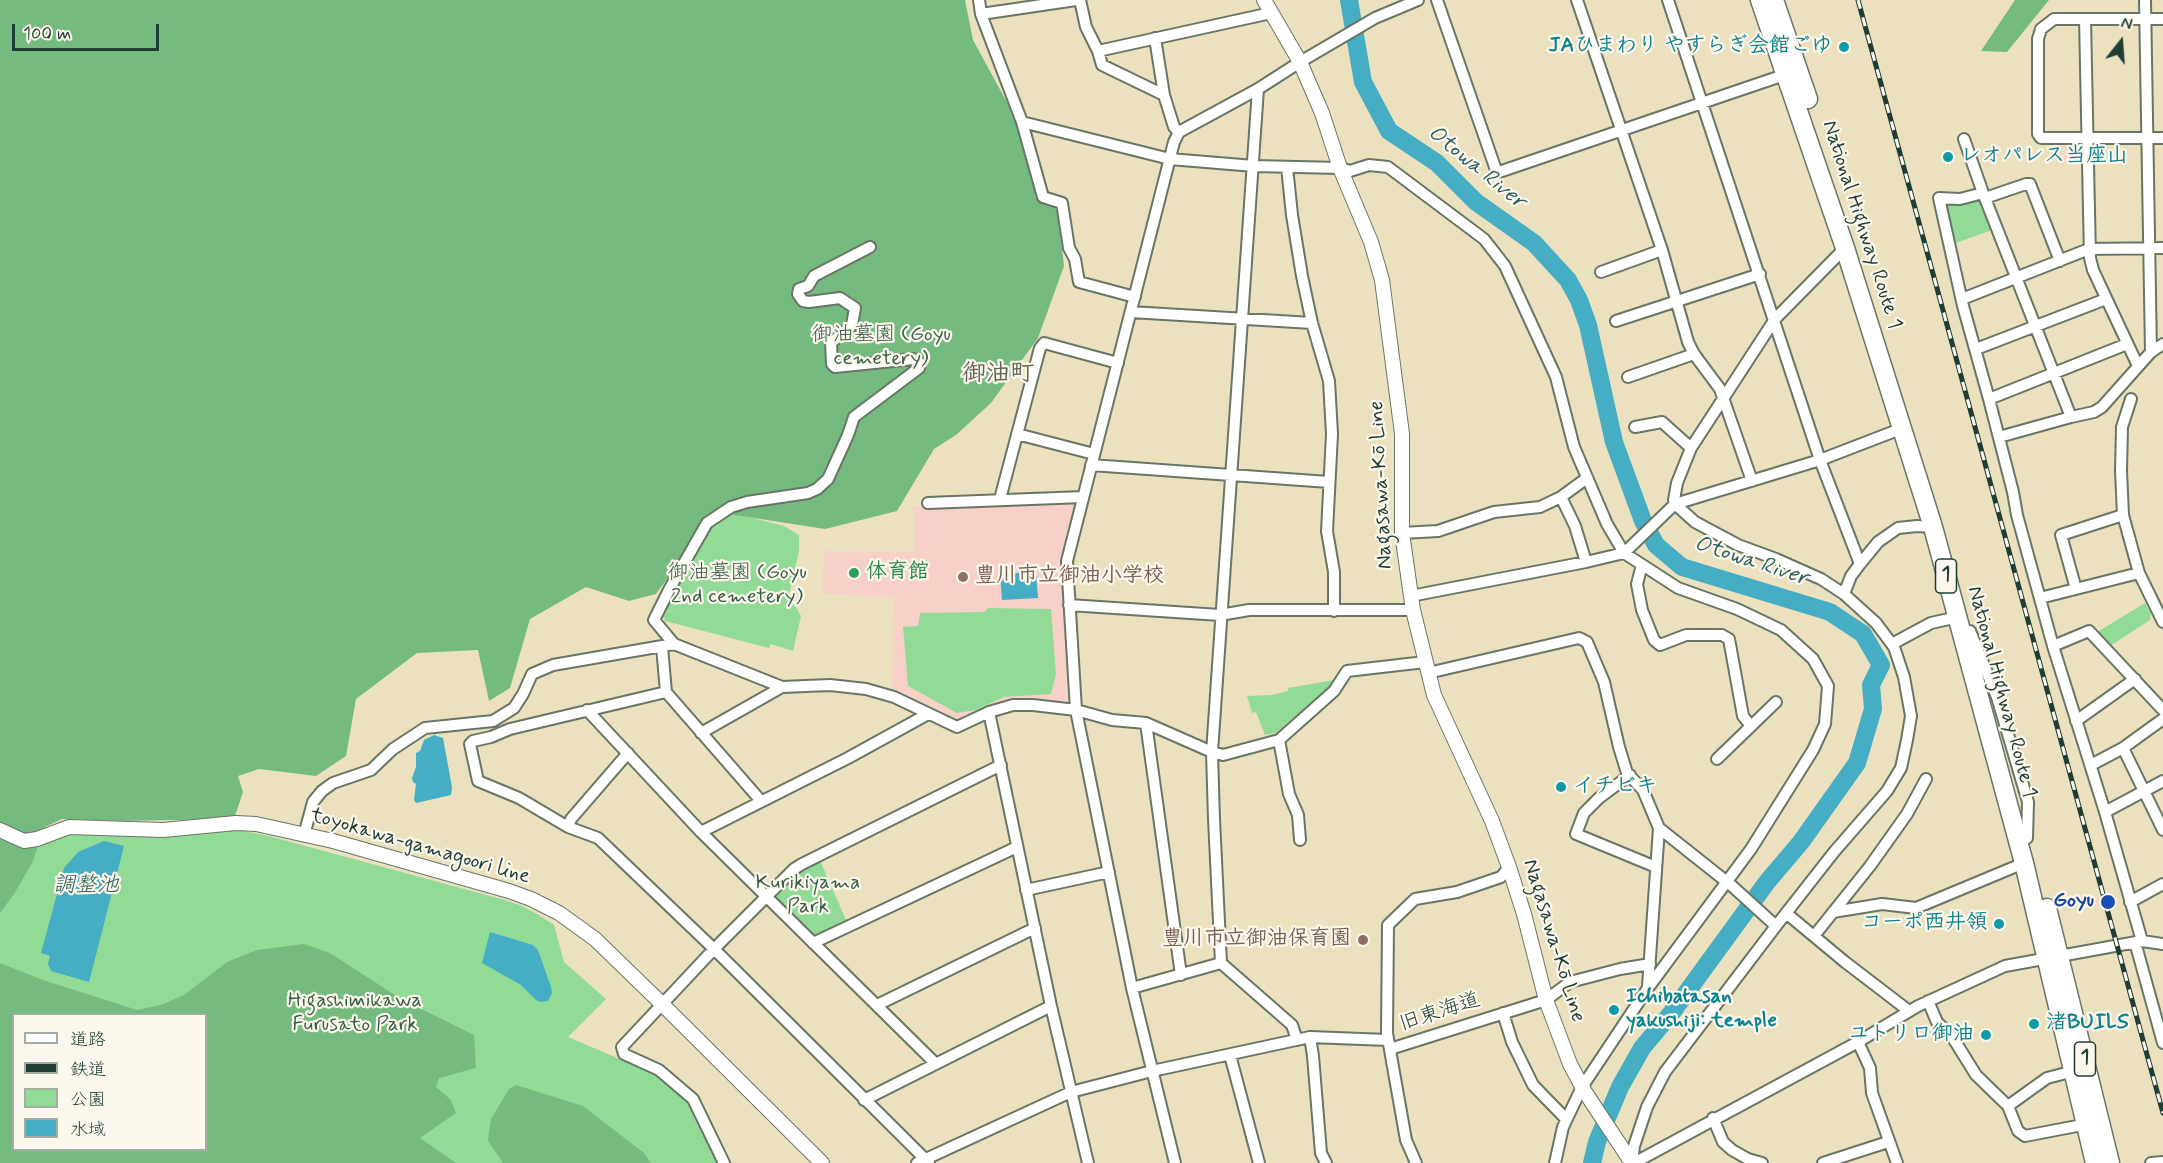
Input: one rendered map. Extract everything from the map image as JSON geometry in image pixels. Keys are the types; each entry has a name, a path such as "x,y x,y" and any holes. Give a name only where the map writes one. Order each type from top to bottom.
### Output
{"highway":[{"name":"National Highway Route 1","path":"1760,0 1787,74 1903,428 2110,1163"},
{"name":"National Highway Route 1","path":"1774,0 1912,424 1970,631 2027,838 2095,1163"}],"main road":[{"name":"Nagasawa-Kō Line","path":"1264,0 1300,62 1322,113 1340,168 1371,242 1382,280 1402,434 1402,533 1413,610 1434,695 1492,821 1509,867 1524,914 1546,1000 1570,1064 1631,1161"},
{"name":"toyokawa-gamagoori line","path":"0,830 24,841 37,839 69,827 162,830 236,823 270,826 498,888 531,900 578,926 662,1004 822,1163"}],"street":[{"path":"979,0 981,14 1022,122 1043,197 1062,203 1069,248 1075,259 1078,282 1135,297"},
{"path":"981,14 1025,4 1078,0 1086,27 1102,65 1164,95"},
{"path":"1175,1163 1132,988 1076,710 1067,561 1170,159 1179,132 1258,89 1375,18 1418,0"},
{"path":"1437,0 1498,172 1787,74"},
{"path":"1577,0 1662,250 1688,342 1720,389 1752,481"},
{"path":"1668,0 1820,460 1860,564"},
{"path":"2145,0 2151,352"},
{"path":"1098,51 1271,13"},
{"path":"2163,19 2054,19 2041,29 2038,39 2038,134 2041,138 2163,138"},
{"path":"2085,19 2089,249 2093,270 2138,366"},
{"path":"1155,38 1164,95 1174,127 1179,132"},
{"path":"1258,89 1212,752 1221,963 1292,1025 1297,1040"},
{"path":"1022,122 1170,159 1254,166 1340,168 1350,171 1369,165 1388,167 1484,239 1505,266 1556,377 1574,447 1606,524 1627,550 1642,565 1678,588 1737,609 1781,630 1813,659 1828,686 1825,724 1813,750 1729,883 1648,988 1584,1089 1563,1126 1555,1163"},
{"path":"1964,139 1984,196 2071,417"},
{"path":"1287,167 1292,215 1312,323 1329,381 1332,434 1327,531 1334,572 1334,611"},
{"path":"2060,261 2030,184 1984,196 1962,199 1939,198 2017,515 2053,646 2091,765 2130,902 2163,1043"},
{"path":"761,801 666,692 668,646 654,620 707,523 718,514 739,505 808,493 817,489 828,479 854,417 919,368 920,363 913,359 835,367 832,364 831,343 852,325 855,308 840,298 809,302 803,301 798,294 799,289 808,286 814,276 870,247"},
{"path":"1673,506 1677,483 1691,448 1775,319 1845,248"},
{"path":"1962,298 2089,249 2163,248"},
{"path":"1601,272 1662,250"},
{"path":"1616,321 1760,274"},
{"path":"1976,349 2106,299"},
{"path":"1131,312 1312,323"},
{"path":"1000,499 1040,348 1044,343 1118,363"},
{"path":"1989,399 2127,344"},
{"path":"1999,437 2094,412 2102,407 2151,352 2163,344"},
{"path":"1628,377 1694,354"},
{"path":"2131,399 2122,427 2123,515 2139,573 2163,622"},
{"path":"1635,427 1662,422 1691,448"},
{"path":"1411,596 1586,562 1627,550 1673,506 1820,460 1903,428"},
{"path":"1017,434 1092,459 1230,476 1329,482"},
{"path":"1402,533 1438,531 1494,512 1539,507 1561,497 1587,478"},
{"path":"928,502 1083,497"},
{"path":"1561,497 1575,526 1586,562"},
{"path":"1631,1161 1647,1107 1665,1072 1774,925 1887,790 1901,768 1911,716 1904,677 1892,644 1876,623 1844,594 1821,579 1729,541 1695,522 1673,506"},
{"path":"2076,589 2061,535 2123,515"},
{"path":"1844,594 1851,576 1878,542 1898,528 1917,526 1933,528"},
{"path":"1642,565 1637,584 1642,610 1654,640 1660,645 1686,635 1722,635 1729,639 1743,716 1751,726"},
{"path":"2040,598 2139,573"},
{"path":"1068,605 1220,615 1249,610 1413,610"},
{"path":"1892,644 1931,622 1958,617"},
{"path":"2053,646 2089,632 2163,710"},
{"path":"304,835 313,802 322,791 333,783 371,770 393,749 425,728 493,721 514,708 524,694 532,674 553,665 668,646 782,687 830,685 866,689 894,697 957,727 989,712 1013,705 1076,710 1112,720 1146,723 1223,755 1279,740 1334,691 1347,671 1427,668 1580,638 1587,642 1604,682 1618,747 1630,776 1643,790 1659,828 1648,988"},
{"path":"2076,721 2135,680"},
{"path":"701,733 782,687"},
{"path":"666,692 510,729 473,741 470,744 478,781 519,798 568,827 598,838 714,949 924,1162 1071,1092 1152,1071 1310,1037 1389,1044 1388,926 1415,899 1456,892 1501,877 1509,867"},
{"path":"1717,759 1776,702"},
{"path":"587,710 701,832 936,1064"},
{"path":"989,712 1051,1006 1088,1163"},
{"path":"701,832 848,758 928,714"},
{"path":"2091,765 2123,748 2163,719"},
{"path":"1146,723 1181,975"},
{"path":"1279,740 1289,794 1298,815 1300,840"},
{"path":"2123,748 2163,830"},
{"path":"568,827 571,819 628,753"},
{"path":"724,1163 693,1099 659,1070 624,1054 622,1047 714,949 794,869 1001,765"},
{"path":"1630,776 1599,798 1584,813 1576,834 1656,867"},
{"path":"1814,936 1870,866 1907,814 1926,779"},
{"path":"2105,812 2163,781"},
{"path":"1659,828 1729,883 1774,925"},
{"path":"813,943 1017,847"},
{"path":"1833,912 1882,904 1916,908 2024,863"},
{"path":"1026,890 1109,872"},
{"path":"2130,902 2163,884"},
{"path":"1786,913 1909,1011"},
{"path":"877,1005 1035,928"},
{"path":"1631,1161 1858,1042 1928,1001 2005,966 2138,942 2163,944"},
{"path":"1132,988 1221,963"},
{"path":"1546,1000 1570,982 1650,964"},
{"name":"旧東海道","path":"1416,1163 1406,1140 1389,1044 1546,1000"},
{"path":"1928,1001 1937,1022 1953,1038 1976,1075 2008,1106 2018,1131 2025,1136 2077,1126"},
{"path":"864,1100 1051,1006"},
{"path":"1503,1013 1512,1042 1533,1085 1566,1119"},
{"path":"1310,1037 1321,1153 1326,1163"},
{"path":"1858,1042 1870,1068 1872,1093 1897,1163"},
{"path":"1230,1055 1259,1163"},
{"path":"2008,1106 2047,1078 2074,1071"},
{"path":"1713,1119 1723,1142 1748,1159 1762,1163"},
{"path":"1823,1163 1888,1142"},
{"path":"2151,1163 2163,1162"}],"shaded area":[{"path":"1076,500 1061,566 1069,704 1063,707 1003,706 958,719 892,688 893,598 822,593 824,551 914,552 913,506"}],"green space":[{"name":"御油墓園 (Goyu cemetery)","path":"0,0 965,0 973,40 1015,117 1037,201 1057,207 1064,266 1038,338 991,403 956,435 934,449 897,511 825,529 715,512 656,594 629,601 586,587 530,619 510,688 489,701 478,650 417,653 356,699 346,756 316,776 259,769 238,776 243,792 234,819 118,821 62,819 45,827 32,863 0,913"},
{"path":"2015,0 2049,0 2007,52 1981,51"},
{"path":"1979,197 1992,230 1953,244 1944,199"},
{"name":"御油墓園 (Goyu 2nd cemetery)","path":"727,514 737,514 784,526 799,535 799,551 789,595 801,616 793,651 771,644 769,648 665,621 663,612 712,523"},
{"path":"2145,603 2151,614 2150,620 2110,646 2094,634"},
{"path":"988,608 1051,609 1056,674 1051,694 1004,697 976,710 957,713 908,686 903,627 918,626 920,613 985,612"},
{"path":"1334,680 1328,688 1276,733 1265,735 1256,712 1252,713 1247,696 1271,695 1288,691 1288,688"},
{"name":"Higashimikawa Furusato Park","path":"228,828 265,835 520,905 554,925 564,962 606,999 568,1037 655,1074 690,1103 718,1163 0,1163 0,835 54,837 76,834 182,836"},
{"name":"Kurikiyama Park","path":"819,858 846,920 812,936 773,897 803,866"},
{"path":"304,944 330,953 401,999 474,1035 476,1068 439,1078 436,1087 451,1100 456,1113 420,1138 456,1163 0,1163 0,963 43,980 137,1010 161,1005 184,995 227,962 257,950"},
{"path":"516,1085 583,1106 644,1153 651,1163 503,1163 488,1141 491,1119 509,1089"}],"water":[{"path":"1036,572 1038,598 1002,600 1000,574"},
{"path":"434,735 443,738 452,787 451,795 416,803 414,800 416,784 412,778 416,767 416,753 420,751 424,740"},
{"name":"調整池","path":"104,841 124,846 89,982 51,971 48,964 50,956 41,953 64,868 78,852"},
{"path":"490,932 533,945 538,950 551,987 552,993 548,1001 536,1000 521,985 482,963"}],"waterway":[{"name":"Otowa River","path":"1349,0 1363,82 1389,131 1437,163 1476,202 1534,243 1568,280 1579,300 1588,325 1614,442 1643,521 1656,545 1682,567 1830,612 1863,634 1881,665 1871,685 1873,709 1857,763 1801,842 1767,882 1673,1011 1642,1048 1620,1087 1597,1142 1592,1163"}],"railway":[{"path":"1858,0 2163,1113"}],"place":[{"name":"JAひまわり やすらぎ会館ごゆ","path":"1844,47"},
{"name":"レオパレス当座山","path":"1948,157"},
{"name":"体育館","path":"854,573"},
{"name":"豊川市立御油小学校","path":"963,577"},
{"name":"イチビキ","path":"1561,787"},
{"name":"Goyu","path":"2108,902"},
{"name":"コーポ西井領","path":"1999,924"},
{"name":"豊川市立御油保育園","path":"1363,940"},
{"name":"Ichibatasan yakushiji: temple","path":"1614,1010"},
{"name":"渚BUILS","path":"2034,1024"},
{"name":"ユトリロ御油","path":"1986,1035"}],"district":[{"name":"御油町","path":"998,375"}]}
